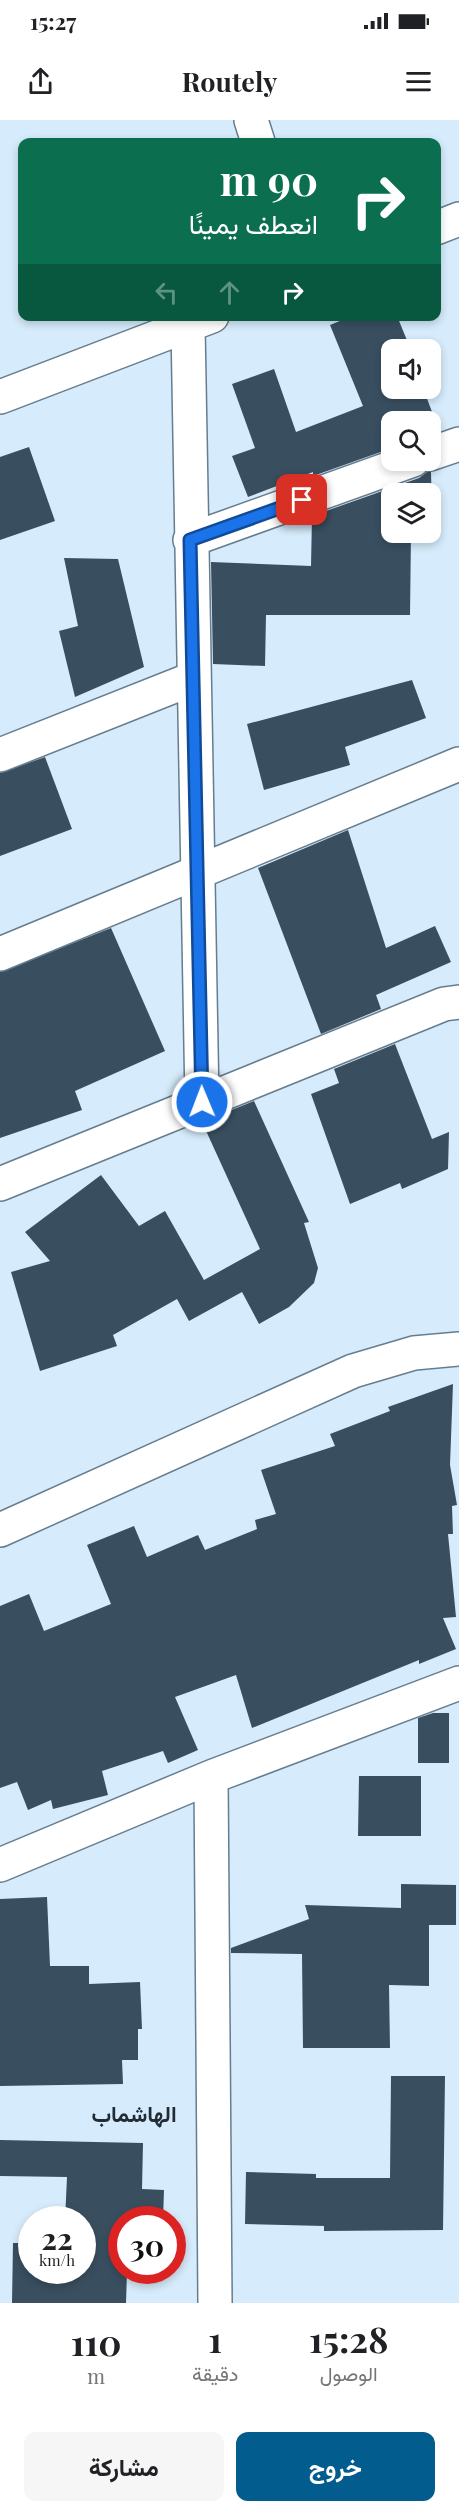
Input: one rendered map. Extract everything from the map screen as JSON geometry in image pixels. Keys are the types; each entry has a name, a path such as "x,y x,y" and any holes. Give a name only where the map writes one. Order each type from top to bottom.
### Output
{"street":[{"path":"250,120 257,138"},
{"path":"441,226 459,219"},
{"path":"0,397 200,321 190,540 199,871 202,1102"},
{"path":"441,450 459,444"},
{"path":"190,540 382,471"},
{"path":"0,755 192,679"},
{"path":"0,954 459,764"},
{"path":"0,1184 444,1004 459,1002"},
{"path":"0,1530 353,1371 414,1353 459,1349"},
{"path":"0,1865 211,1777 459,1683"},
{"path":"211,1777 215,2303"}],"building":[{"path":"340,321 399,321 406,339 381,339 381,399 427,399 432,411 381,411 381,452 313,476 313,472 248,497 232,456 255,448 232,384 274,369 296,432 363,406 330,325"},
{"path":"29,447 55,521 0,540 0,457"},
{"path":"431,472 431,483 405,483"},
{"path":"381,491 381,543 411,543 410,615 266,615 265,666 213,664 211,562 311,566 312,516"},
{"path":"64,558 118,559 144,667 75,697 59,631 78,626"},
{"path":"412,680 426,718 345,747 350,765 264,790 247,724"},
{"path":"45,757 72,829 0,856 0,773"},
{"path":"348,830 386,948 435,926 451,962 376,995 381,1009 321,1034 258,868"},
{"path":"111,928 165,1051 75,1091 82,1110 0,1138 0,972"},
{"path":"395,1044 432,1139 449,1132 448,1169 402,1189 400,1183 350,1204 311,1094 339,1083 334,1069"},
{"path":"254,1101 309,1222 304,1223 318,1268 314,1283 289,1307 259,1324 242,1292 189,1321 177,1299 113,1335 117,1346 40,1371 11,1272 50,1261 25,1232 101,1175 139,1226 165,1211 204,1280 260,1249 202,1122"},
{"path":"453,1384 450,1465 457,1505 452,1506 453,1534 448,1534 456,1617 443,1618 456,1649 419,1664 419,1660 252,1728 236,1675 175,1697 198,1750 168,1763 163,1751 102,1771 108,1795 53,1809 51,1800 28,1810 17,1782 0,1788 0,1606 29,1594 44,1631 111,1604 87,1545 134,1526 147,1557 198,1535 205,1550 257,1529 255,1520 276,1514 261,1470 335,1446 330,1434 390,1411 388,1407"},
{"path":"433,1713 449,1713 449,1763 418,1763 418,1718"},
{"path":"359,1776 421,1776 421,1836 358,1836"},
{"path":"401,1884 456,1885 456,1925 429,1925 429,1986 389,1985 390,2048 303,2048 302,1954 231,1953 231,1948 309,1919 305,1905 401,1908"},
{"path":"47,1897 50,1966 89,1966 89,1984 140,1982 142,2029 138,2029 138,2060 122,2060 123,2084 0,2086 0,1899"},
{"path":"391,2076 445,2076 443,2230 324,2231 324,2226 245,2224 246,2172 316,2174 316,2178 390,2178"},
{"path":"0,2140 143,2143 142,2189 164,2190 163,2206 108,2206 108,2284 127,2284 126,2303 12,2303 13,2243 18,2243 18,2284 96,2284 96,2206 66,2206 67,2177 0,2176"}],"district":[{"name":"الهاشماب","path":"134,2113"}],"route":[{"path":"202,1102 199,871 190,540 302,500"}]}
